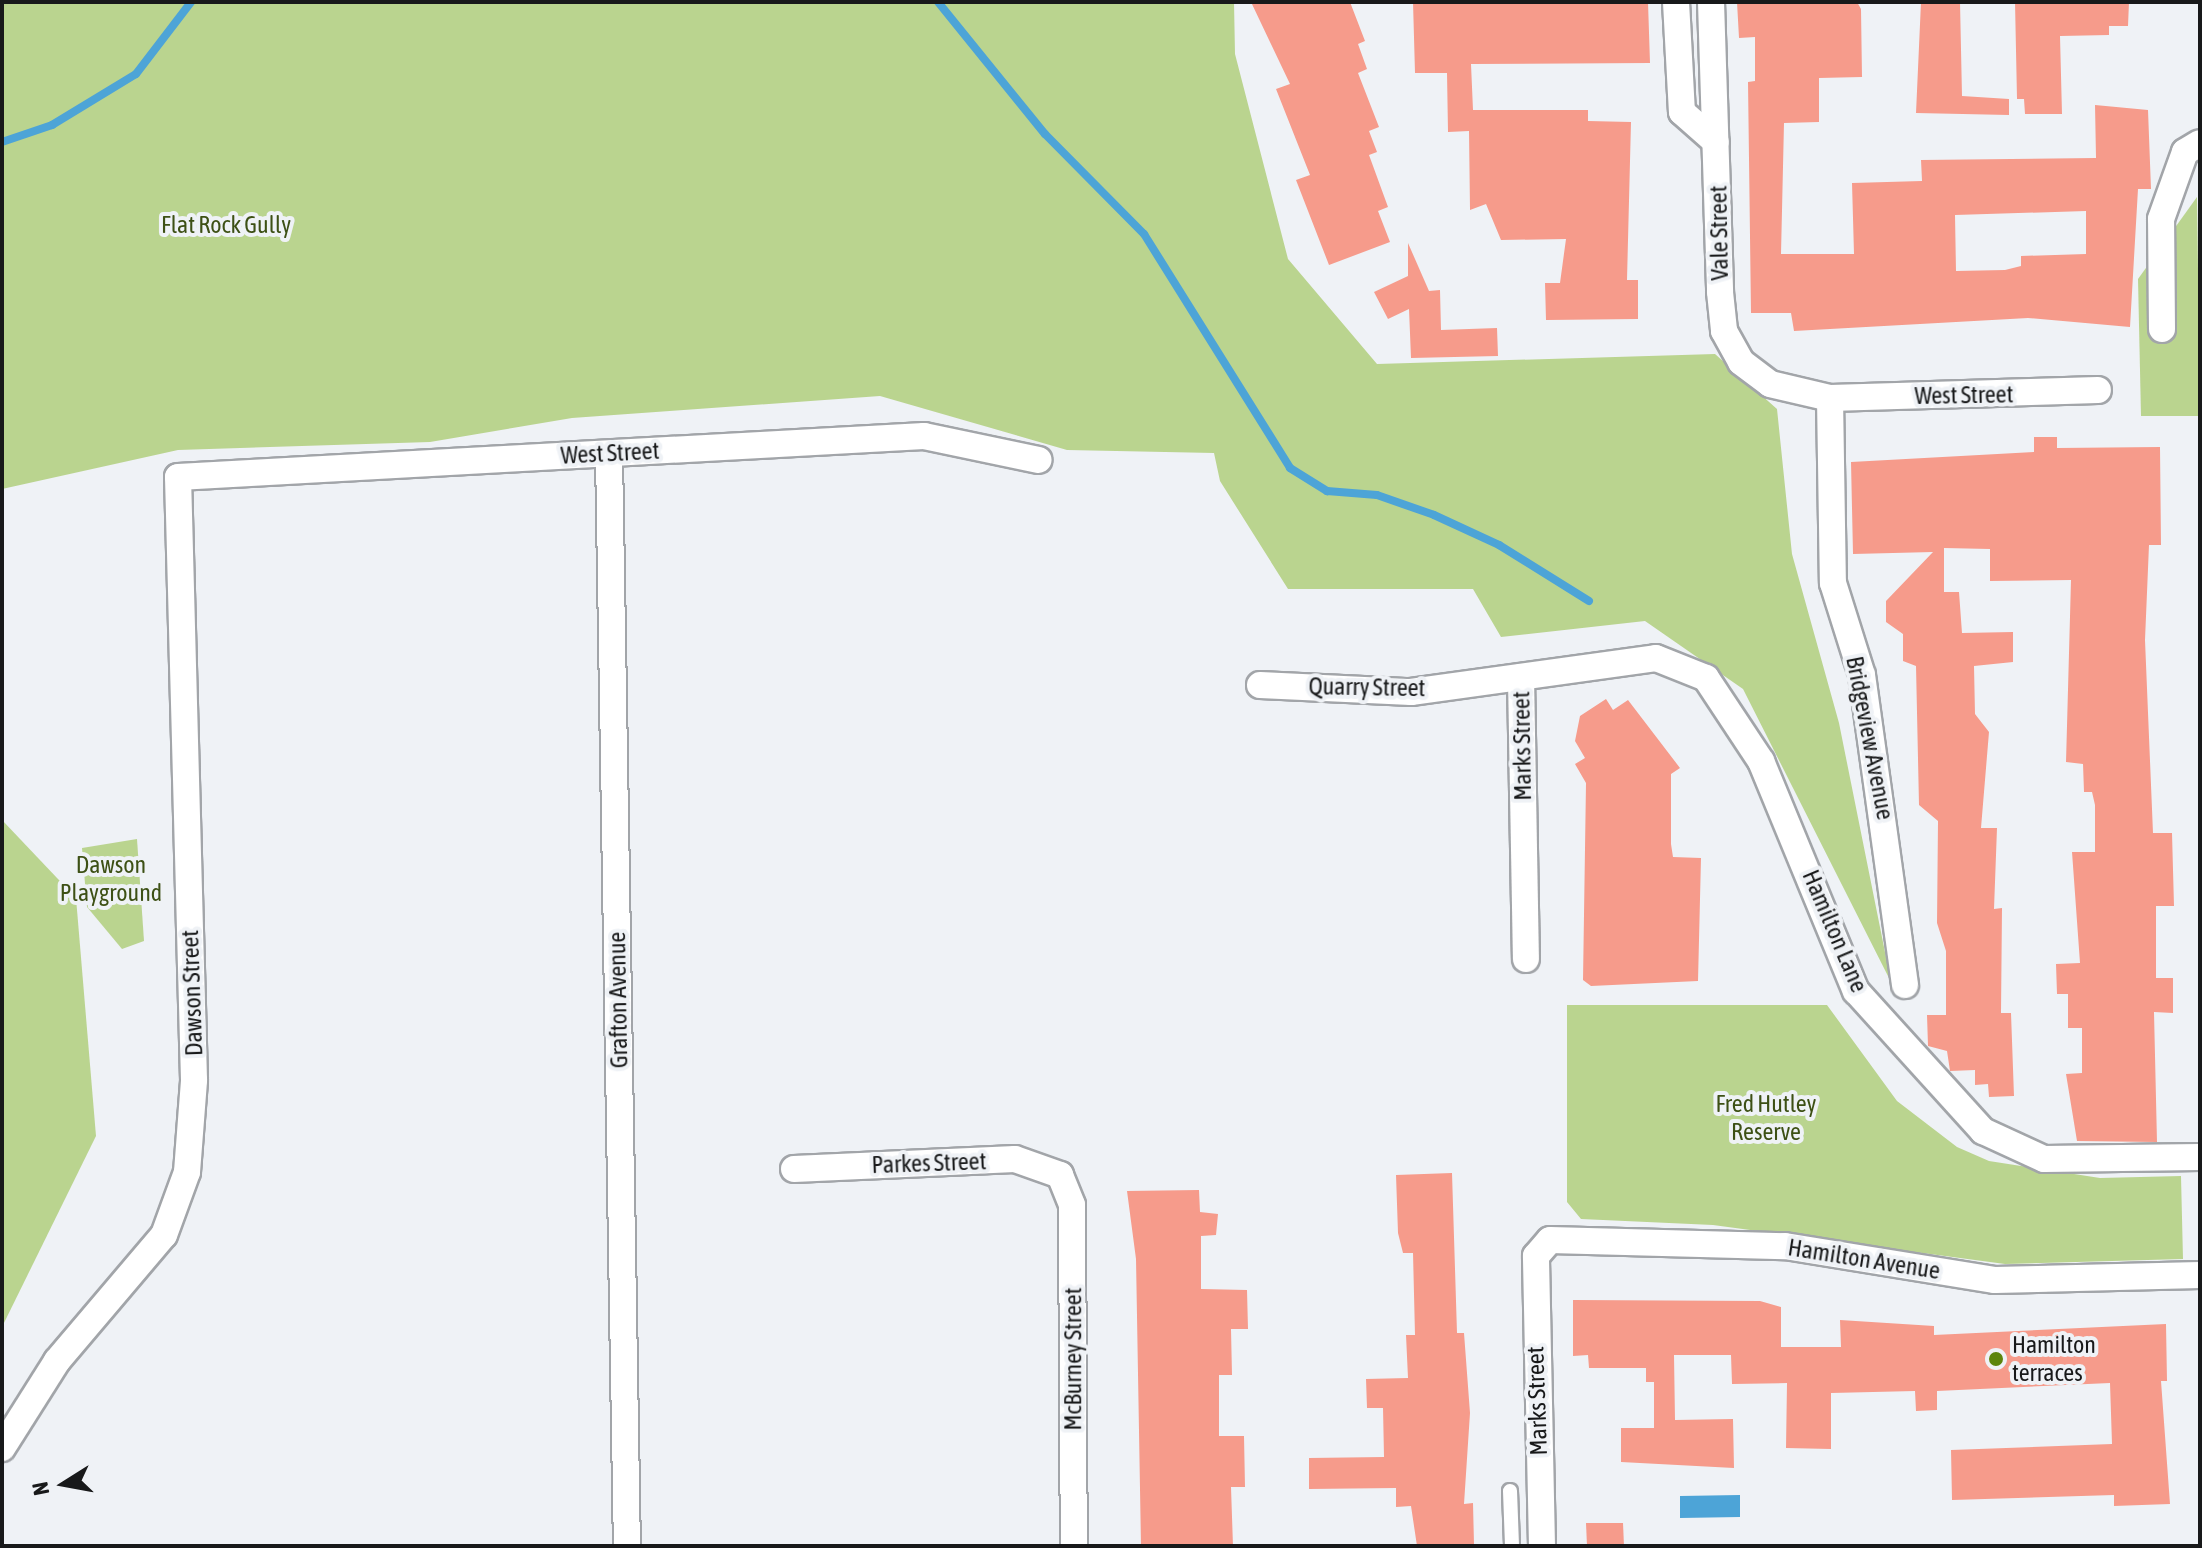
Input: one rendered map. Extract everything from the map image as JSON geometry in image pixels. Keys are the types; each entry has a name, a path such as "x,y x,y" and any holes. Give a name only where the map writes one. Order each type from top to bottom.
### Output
{"street":[{"path":"1676,2 1682,112 1716,142"},
{"name":"Vale Street","path":"1711,2 1724,331 1741,362 1770,384 1830,398"},
{"path":"2162,329 2161,219 2185,152 2200,143"},
{"name":"West Street","path":"1830,398 2098,390"},
{"name":"Bridgeview Avenue","path":"1830,398 1833,583 1862,675 1905,985"},
{"name":"West Street","path":"178,477 924,436 1039,460"},
{"name":"Grafton Avenue","path":"609,454 627,1546"},
{"name":"Dawson Street","path":"2,1448 57,1361 164,1235 187,1172 194,1080 178,477"},
{"name":"Hamilton Lane","path":"1521,677 1656,658 1706,678 1761,761 1856,991 1983,1131 2044,1159 2200,1157"},
{"name":"Quarry Street","path":"1260,685 1411,692 1521,677"},
{"name":"Marks Street","path":"1521,677 1526,959"},
{"name":"Parkes Street","path":"794,1169 1015,1159 1060,1175"},
{"name":"McBurney Street","path":"1060,1175 1072,1205 1074,1546"},
{"name":"Hamilton Avenue","path":"1536,1256 1550,1240 1573,1237 1785,1246 1995,1280 2200,1275"},
{"name":"Marks Street","path":"1536,1256 1542,1546"}],"lane":[{"path":"1510,1491 1512,1546"}],"green space":[{"name":"Flat Rock Gully","path":"2,2 1234,2 1235,54 1288,259 1377,364 1715,354 1777,409 1792,554 1839,723 1891,982 1743,689 1645,621 1501,637 1473,589 1288,589 1220,481 1214,453 1067,450 880,396 572,418 430,442 178,450 2,489"},
{"path":"2197,197 2200,416 2141,416 2138,279"},
{"path":"2,820 76,898 96,1136 2,1327"},
{"name":"Dawson Playground","path":"137,839 144,941 122,949 87,907 82,848"},
{"name":"Fred Hutley Reserve","path":"1567,1005 1827,1005 1897,1101 1957,1147 1989,1161 2100,1178 2181,1176 2183,1259 2005,1264 1713,1225 1581,1219 1567,1202"}],"water":[{"path":"1740,1495 1740,1517 1680,1518 1680,1496"}],"building":[{"path":"1251,2 1350,2 1365,41 1358,44 1367,69 1358,73 1379,127 1369,131 1377,152 1369,155 1388,207 1378,211 1390,242 1329,265 1296,180 1310,175 1276,89 1290,84"},
{"path":"1413,2 1648,2 1650,63 1471,64 1473,110 1588,110 1588,121 1631,122 1627,280 1638,280 1638,319 1546,320 1545,283 1560,283 1566,239 1501,240 1486,204 1470,210 1469,131 1448,132 1447,73 1415,73"},
{"path":"1737,2 1857,2 1861,9 1862,77 1819,78 1819,122 1784,123 1781,254 1854,254 1852,183 1922,181 1921,160 2096,158 2095,105 2148,110 2151,189 2138,189 2130,327 2028,318 1794,331 1791,313 1751,313 1748,82 1755,81 1755,37 1739,38","holes":["2086,211 2086,254 2021,256 2021,266 2005,270 1956,271 1955,215"]},
{"path":"1921,2 1960,2 1962,96 2009,99 2009,115 1916,113"},
{"path":"2015,2 2129,2 2128,26 2109,26 2109,35 2060,36 2062,114 2025,114 2024,99 2017,99"},
{"path":"1408,243 1429,291 1440,290 1441,330 1497,328 1498,356 1411,358 1409,309 1388,319 1374,292 1408,276"},
{"path":"2034,437 2057,437 2057,448 2160,447 2161,545 2149,545 2145,640 2153,833 2172,833 2174,906 2156,906 2156,978 2173,978 2173,1013 2154,1012 2157,1142 2077,1141 2066,1074 2082,1073 2082,1028 2068,1028 2068,994 2057,994 2056,964 2080,963 2072,852 2095,852 2095,805 2092,792 2084,792 2083,764 2066,762 2071,580 1990,581 1990,549 1944,548 1944,592 1959,592 1962,633 2013,632 2013,662 1974,666 1975,714 1989,732 1981,828 1997,828 1994,909 2002,908 2001,1013 2011,1013 2014,1096 1989,1097 1988,1084 1975,1085 1975,1070 1950,1071 1947,1051 1928,1046 1927,1015 1946,1015 1946,951 1937,923 1938,821 1919,805 1916,666 1903,661 1903,634 1886,622 1886,601 1933,552 1853,554 1851,462 2034,452"},
{"path":"1606,699 1613,710 1628,700 1680,768 1671,774 1671,844 1673,857 1701,858 1698,981 1591,986 1583,980 1586,783 1575,764 1585,758 1575,741 1580,716"},
{"path":"1452,1173 1457,1333 1464,1333 1470,1413 1464,1504 1473,1503 1474,1544 1417,1546 1411,1506 1396,1507 1396,1488 1309,1489 1309,1458 1384,1457 1383,1408 1367,1408 1366,1379 1408,1378 1406,1335 1415,1335 1413,1253 1403,1253 1398,1233 1396,1175"},
{"path":"1199,1190 1200,1212 1218,1214 1216,1235 1201,1236 1201,1289 1247,1290 1248,1329 1231,1329 1232,1375 1219,1375 1219,1436 1244,1436 1245,1487 1231,1487 1233,1546 1141,1546 1136,1259 1127,1191"},
{"path":"1573,1300 1760,1301 1781,1307 1781,1347 1841,1347 1840,1320 1934,1326 1934,1335 2166,1324 2167,1381 2161,1381 2170,1504 2114,1506 2114,1495 1952,1500 1951,1450 2112,1444 2110,1383 1937,1391 1937,1410 1916,1411 1915,1391 1831,1393 1831,1449 1786,1448 1787,1383 1732,1384 1731,1355 1674,1355 1675,1420 1733,1419 1734,1468 1621,1462 1621,1428 1654,1428 1654,1382 1646,1382 1646,1368 1589,1368 1588,1355 1573,1356"},
{"path":"1586,1523 1623,1523 1624,1546 1587,1546"}],"waterway":[{"path":"2,142 52,125 136,74 191,2"},
{"path":"938,2 1045,134 1144,234 1290,468 1327,491 1377,495 1434,515 1499,545 1589,601"}],"place":[{"name":"Hamilton terraces","path":"1996,1359"}]}
